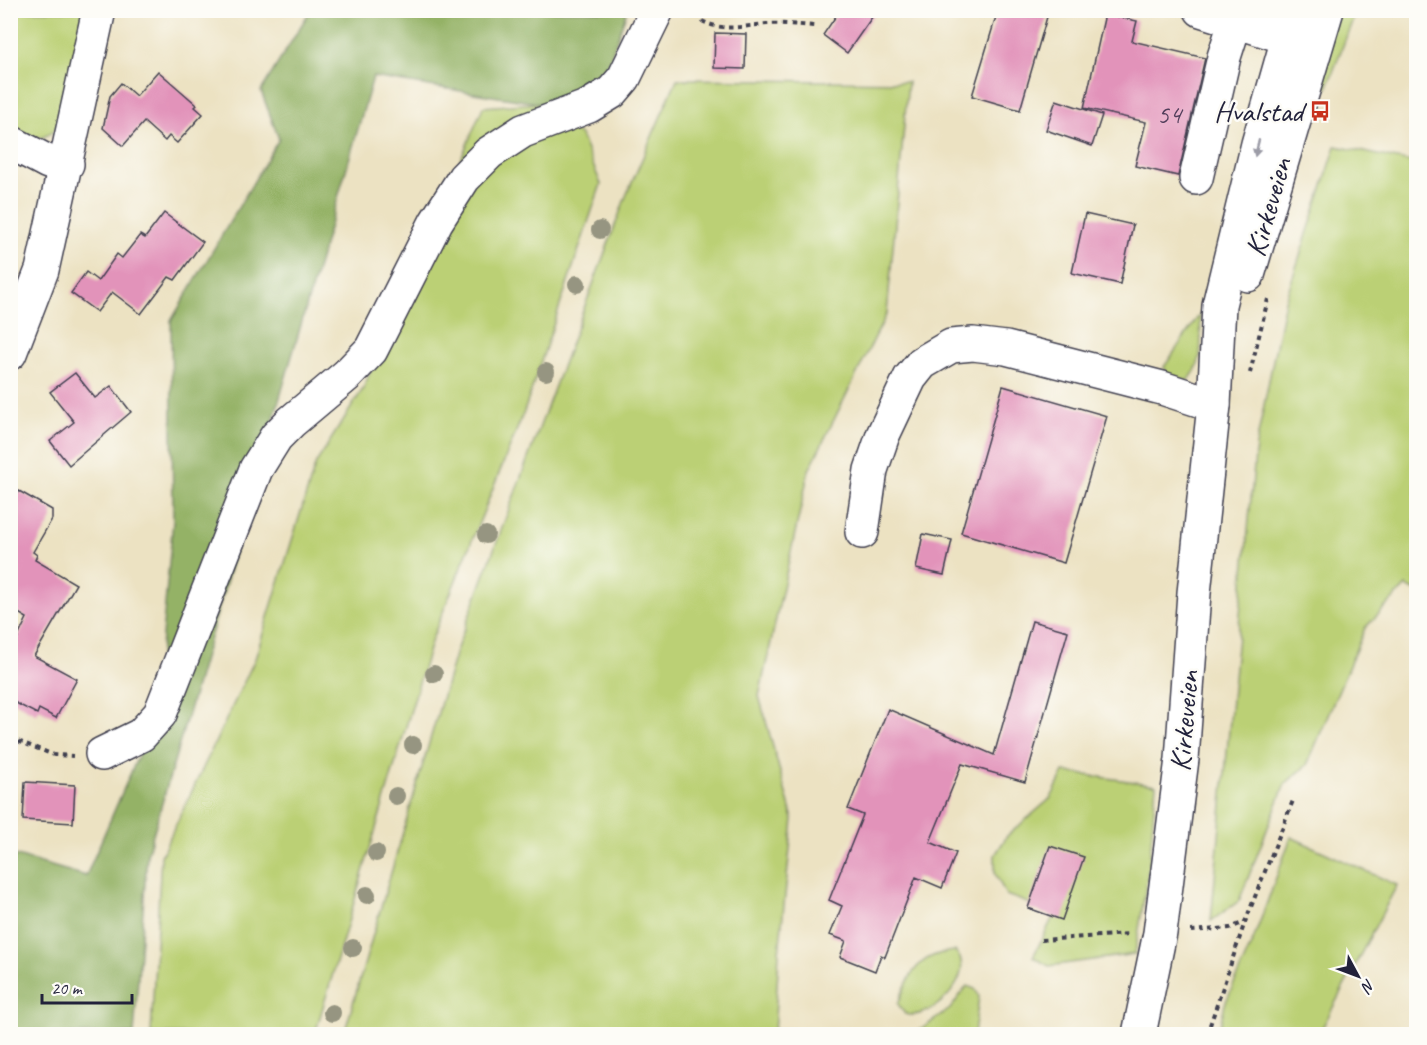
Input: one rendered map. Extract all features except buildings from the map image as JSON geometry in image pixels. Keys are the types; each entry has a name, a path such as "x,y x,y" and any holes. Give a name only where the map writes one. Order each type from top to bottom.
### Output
{"main road":[{"path":"10,352 42,270 99,10"},
{"path":"102,754 141,735 160,714 256,470 265,454 291,422 347,375 371,350 436,222 464,178 489,153 523,131 589,106 612,92 624,78 657,10"},
{"path":"1201,10 1300,31"},
{"name":"Kirkeveien","path":"1139,1035 1160,933 1182,759 1194,594 1214,405 1243,292 1300,31 1327,10"},
{"path":"1196,178 1224,57 1237,16"},
{"path":"10,142 48,162 66,164"},
{"path":"861,532 871,470 882,435 910,378 922,363 951,346 973,344 1006,348 1162,388 1214,405"}],"path":[{"path":"702,21 713,27 731,28 788,24 815,26"},
{"path":"10,738 54,755 102,754"},
{"path":"1207,1035 1245,922 1294,798"},
{"path":"1041,940 1230,928 1245,922"}],"green space":[{"path":"10,11 85,11 62,122 44,137 32,138 11,128"},
{"path":"310,11 627,11 589,120 537,103 373,77 147,855 134,1034 11,1034 10,854 86,876 154,719 173,521 171,321 279,139 261,91"},
{"path":"1335,11 1356,11 1327,88 1323,87 1326,46"},
{"path":"677,79 908,82 887,313 809,470 759,696 793,819 779,953 774,1034 344,1034 456,651 626,196"},
{"path":"537,103 581,136 601,184 524,412 432,639 315,1034 151,1034 161,856 255,659 316,463 363,389 483,107"},
{"path":"1336,146 1416,163 1416,591 1406,586 1365,628 1307,765 1285,784 1239,901 1211,921 1256,445 1285,301"},
{"path":"1200,314 1201,350 1197,367 1187,381 1165,372 1164,367"},
{"path":"1064,772 1156,785 1149,867 1135,954 1049,966 1033,957 1055,913 1006,895 995,873 995,855 1007,836 1051,798"},
{"path":"1291,837 1397,885 1319,1034 1218,1034 1225,1004 1254,938"},
{"path":"955,951 961,961 961,972 949,994 928,1011 916,1015 905,1014 898,1004 917,967 932,956"},
{"path":"967,986 975,989 979,996 974,1034 914,1034 950,1009"}],"place":[{"name":"Hvalstad","path":"1320,111"}]}
